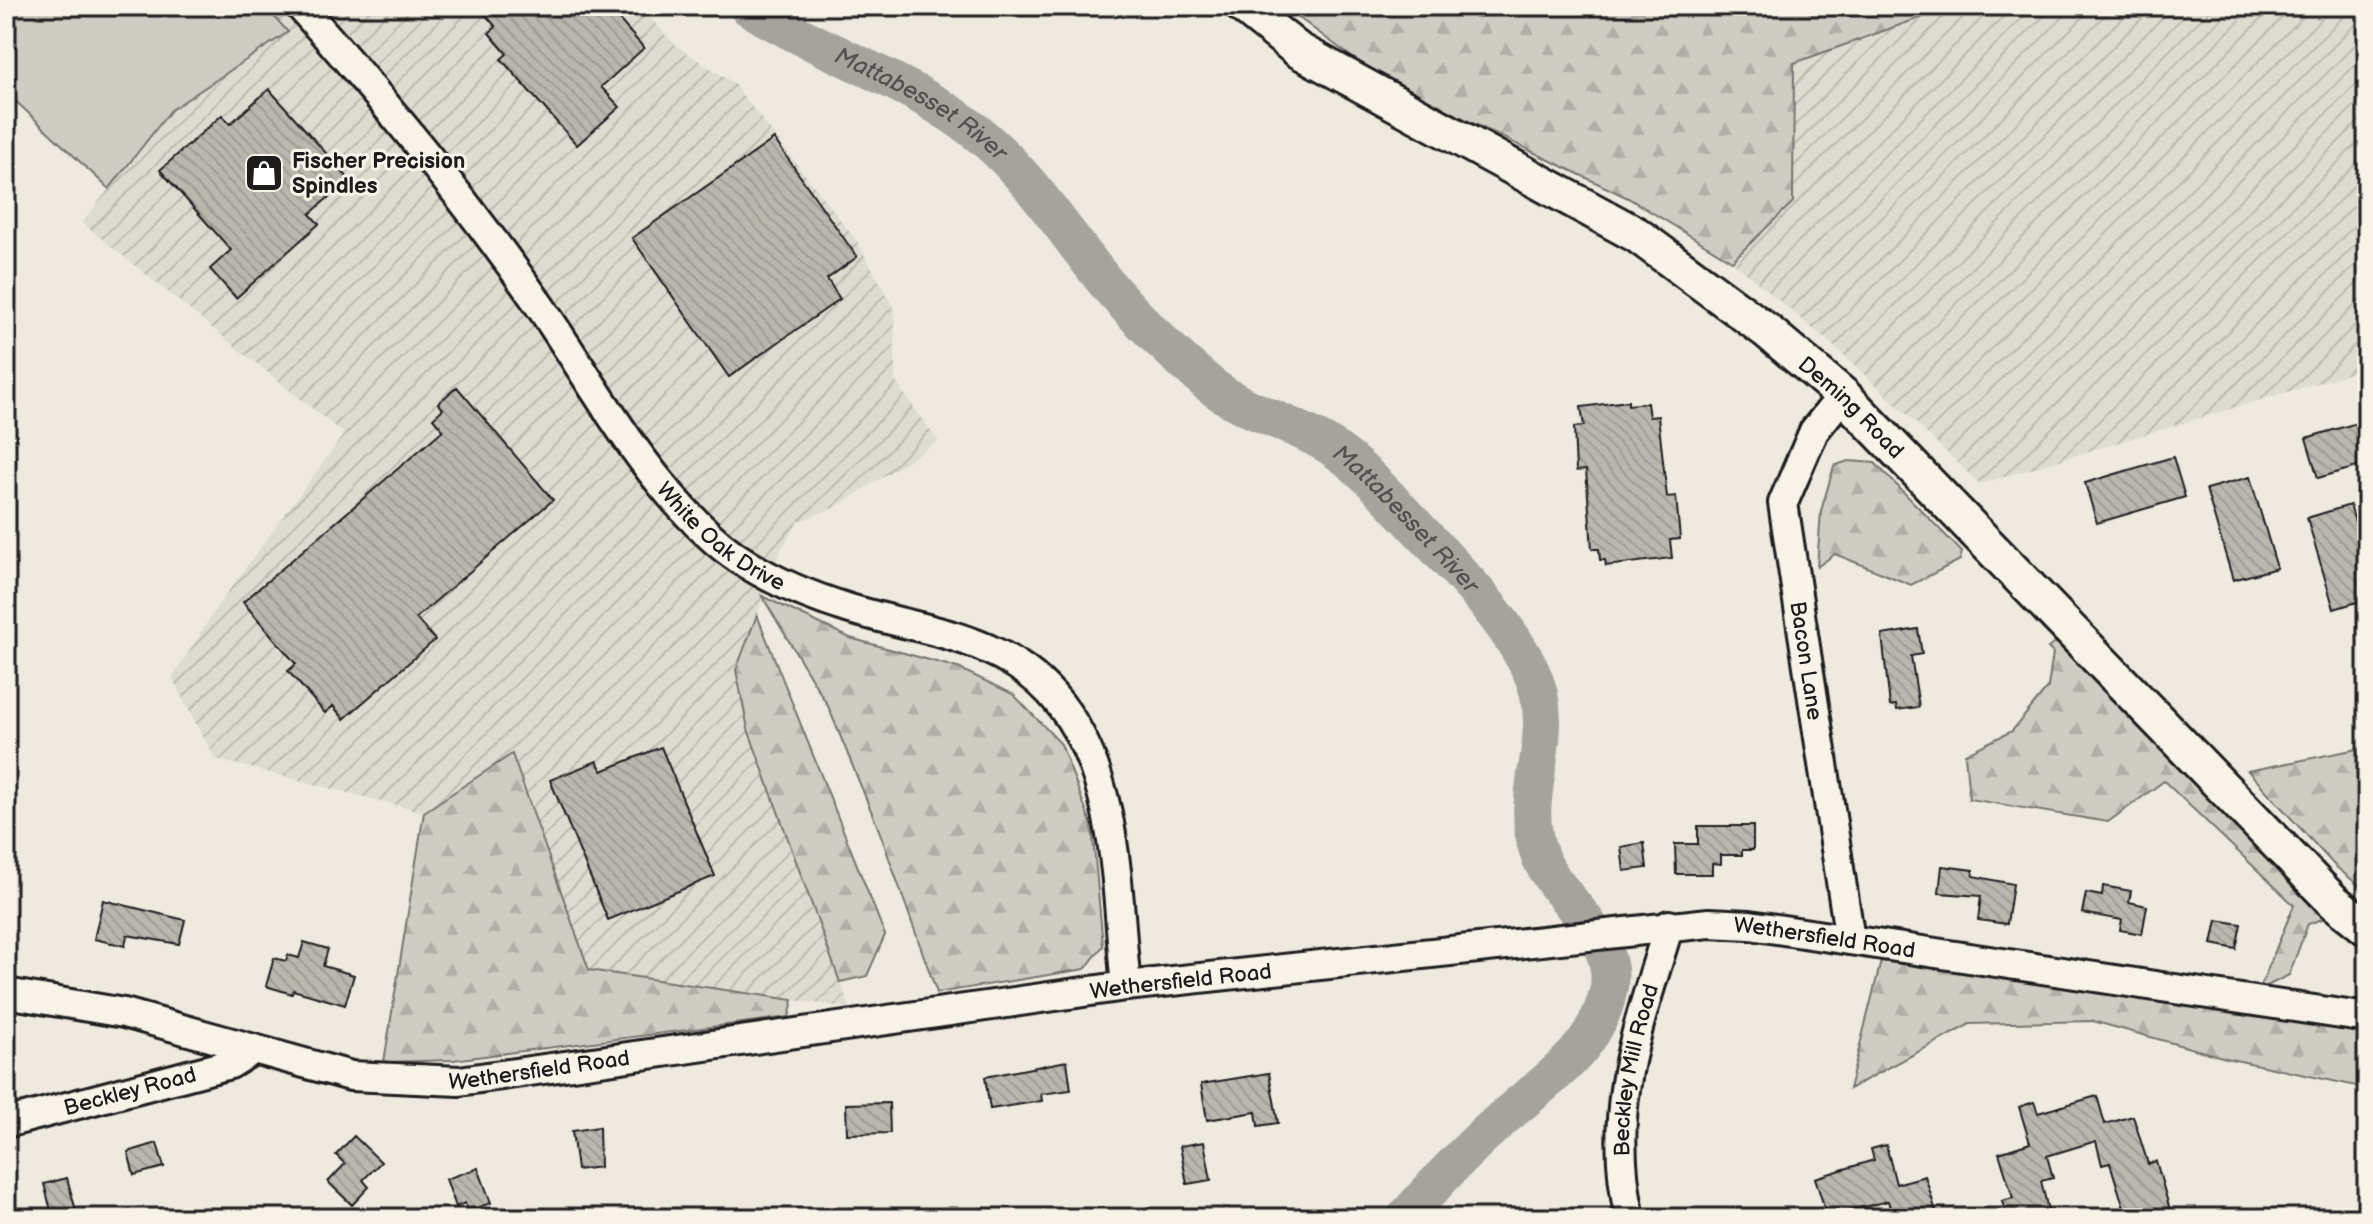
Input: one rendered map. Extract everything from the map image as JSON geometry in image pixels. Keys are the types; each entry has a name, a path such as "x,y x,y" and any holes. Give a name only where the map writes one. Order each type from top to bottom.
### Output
{"main road":[{"name":"Deming Road","path":"1243,6 1298,50 1637,235 1767,331 1843,395 2333,901 2367,928"}],"street":[{"name":"White Oak Drive","path":"300,6 442,171 499,246 649,468 710,537 751,566 795,588 848,608 981,643 1027,671 1059,702 1083,737 1098,776 1109,829 1126,986"},
{"name":"Bacon Lane","path":"1843,395 1814,431 1783,503 1850,940"},
{"name":"Wethersfield Road","path":"6,993 124,1013 251,1051 351,1076 459,1081 1126,986 1669,925 1750,925 2361,1017"},
{"name":"Beckley Mill Road","path":"1630,1218 1622,1185 1620,1108 1625,1072 1669,925"},
{"name":"Beckley Road","path":"6,1123 230,1064 251,1051"}],"shaded area":[{"path":"265,6 639,6 675,45 733,83 856,240 895,309 895,381 938,441 836,507 798,522 782,548 736,670 748,729 850,1008 589,970 512,754 424,812 215,759 172,678 219,604 344,434 82,223 171,110 288,33"},
{"path":"1953,6 2367,6 2367,368 1980,484 1845,356 1732,261 1793,202 1794,63"}],"green space":[{"path":"21,6 265,6 288,32 171,110 109,189 6,92 6,20"},
{"path":"1283,6 1953,6 1794,63 1793,202 1732,261 1628,198 1380,78"},
{"path":"1848,461 1875,463 1962,552 1960,560 1911,585 1835,554 1817,567 1821,511 1834,466"},
{"path":"762,596 850,638 958,668 1013,694 1061,744 1092,826 1103,946 1085,969 937,993 879,830 828,706"},
{"path":"757,615 885,935 867,976 840,982 748,729 736,670"},
{"path":"2059,640 2334,915 2308,924 2289,975 2259,990 2294,905 2164,781 2108,822 1969,799 1965,754 2012,731 2048,687 2053,653 2048,648"},
{"path":"2367,747 2367,892 2335,866 2248,771"},
{"path":"512,754 589,970 793,1000 789,1017 453,1060 384,1062 424,812"},
{"path":"1881,961 2350,1028 2367,1027 2367,1084 2361,1087 2226,1058 2093,1021 1970,1024 1849,1089"}],"building":[{"path":"478,6 607,6 644,48 601,87 620,107 577,145 501,59 507,54 489,33 496,27"},
{"path":"269,89 349,179 310,214 319,224 236,298 210,269 231,250 160,170 222,115 230,124"},
{"path":"774,139 857,257 827,279 840,299 729,377 632,238"},
{"path":"457,387 553,500 416,618 435,640 344,719 333,706 325,713 288,671 296,664 243,602 443,430 433,418 443,409 438,403"},
{"path":"1628,401 1628,405 1647,403 1649,417 1658,416 1667,497 1676,496 1680,539 1670,540 1672,558 1606,566 1605,560 1600,560 1599,549 1592,549 1586,470 1576,471 1574,427 1584,426 1581,407"},
{"path":"2367,420 2367,464 2318,478 2306,438"},
{"path":"2173,457 2185,497 2097,523 2085,483"},
{"path":"2250,477 2277,568 2233,580 2206,489"},
{"path":"2350,505 2367,563 2367,599 2334,609 2307,518"},
{"path":"1918,629 1922,654 1911,656 1919,707 1897,710 1896,705 1890,706 1882,635"},
{"path":"661,747 715,876 608,920 550,780 597,761 602,771"},
{"path":"1698,826 1753,826 1753,850 1742,850 1742,855 1721,855 1721,864 1712,863 1712,874 1676,874 1675,844 1698,844"},
{"path":"1644,843 1647,868 1624,871 1621,847"},
{"path":"1942,866 1973,870 1973,876 2013,884 2007,924 1978,920 1981,896 1939,893"},
{"path":"2103,886 2131,891 2129,902 2147,906 2142,934 2120,930 2122,920 2082,913 2086,893 2102,896"},
{"path":"103,900 185,920 179,944 127,935 125,946 94,939"},
{"path":"2217,920 2241,924 2236,949 2212,944"},
{"path":"304,942 328,949 323,966 354,975 345,1005 293,990 292,994 266,986 274,958 286,961 288,955 299,958"},
{"path":"1067,1061 1071,1090 1041,1094 1042,1101 990,1109 985,1077"},
{"path":"1269,1073 1278,1123 1258,1126 1256,1112 1207,1120 1201,1084"},
{"path":"2097,1096 2105,1124 2133,1116 2148,1164 2156,1161 2170,1210 2143,1218 2127,1218 2110,1163 2102,1165 2096,1141 2047,1156 2053,1178 2041,1181 2050,1218 2007,1218 2002,1201 2013,1198 1999,1153 2030,1143 2019,1107 2034,1102 2038,1113"},
{"path":"889,1103 890,1133 847,1134 846,1104"},
{"path":"599,1127 600,1167 577,1170 572,1131"},
{"path":"354,1136 381,1162 363,1180 369,1187 352,1205 328,1182 345,1164 336,1155"},
{"path":"1204,1142 1211,1180 1187,1184 1180,1146"},
{"path":"157,1143 164,1167 134,1175 128,1152"},
{"path":"1886,1145 1896,1184 1925,1176 1938,1218 1893,1218 1888,1201 1827,1216 1815,1178 1874,1160 1871,1149"},
{"path":"478,1168 491,1203 468,1211 465,1203 456,1207 446,1179"},
{"path":"67,1178 78,1218 53,1218 44,1184"}],"waterway":[{"name":"Mattabesset River","path":"747,6 929,100 985,139 1036,192 1111,289 1183,362 1238,403 1330,446 1373,481 1475,590 1505,627 1529,667 1542,715 1533,805 1533,828 1538,851 1546,869 1596,935 1605,953 1609,972 1608,992 1601,1014 1577,1052 1471,1148 1405,1218"}],"place":[{"name":"Fischer Precision Spindles","path":"264,173"}]}
